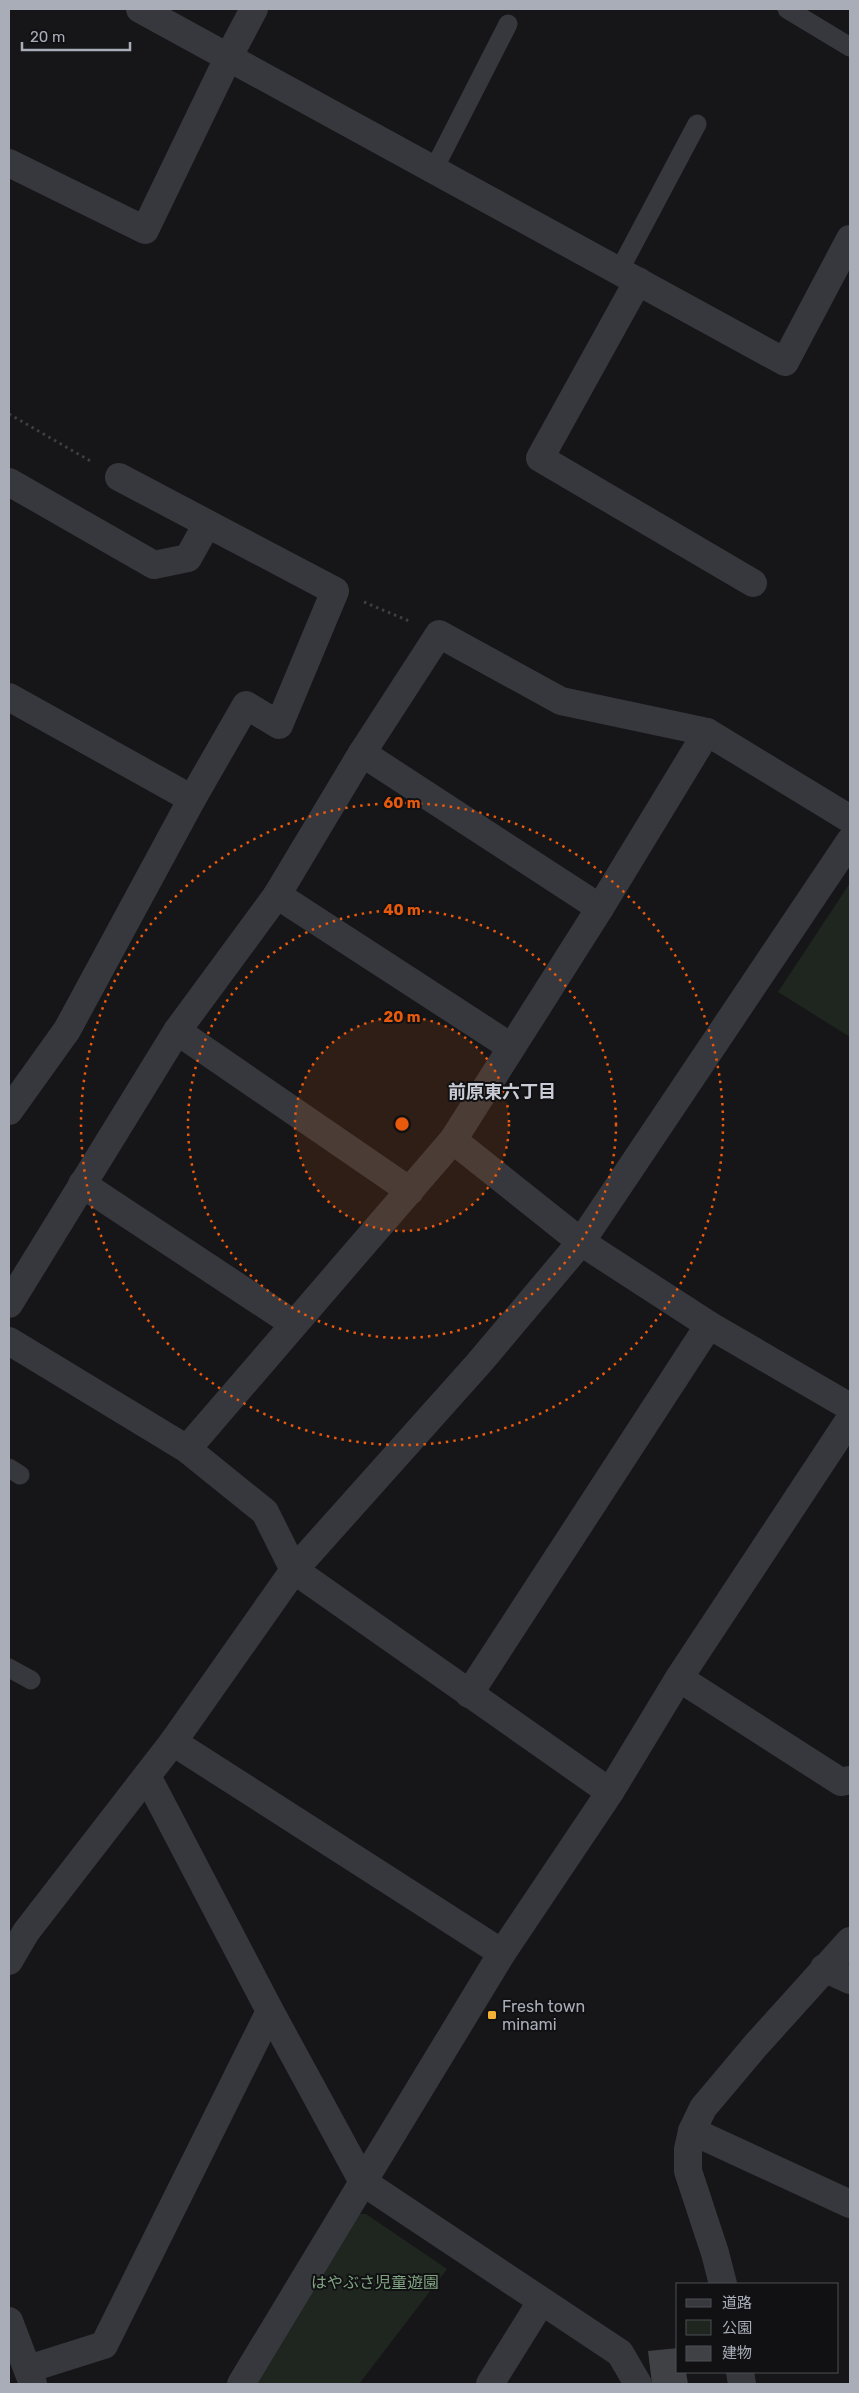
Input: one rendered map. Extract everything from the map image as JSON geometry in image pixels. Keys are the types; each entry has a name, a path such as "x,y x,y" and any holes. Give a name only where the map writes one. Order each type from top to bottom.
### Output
{"street":[{"path":"140,9 229,56 784,362 850,239"},
{"path":"9,163 145,230 229,56 254,9"},
{"path":"629,276 540,458 753,583"},
{"path":"9,1111 67,1030 192,799 246,705 278,725 335,591 119,477"},
{"path":"9,482 154,565 188,558 207,524"},
{"path":"9,1304 177,1031 277,895 362,754 439,634 561,701 707,732 850,819"},
{"path":"9,697 192,799"},
{"path":"188,1449 453,1140 600,908 707,732"},
{"path":"362,754 600,908"},
{"path":"9,1961 26,1932 173,1742 294,1570 478,1363 581,1242 850,841"},
{"path":"277,895 511,1047"},
{"path":"177,1031 410,1191"},
{"path":"453,1140 581,1242 709,1325 850,1407"},
{"path":"82,1184 294,1324"},
{"path":"469,1694 709,1325"},
{"path":"9,1341 188,1449 265,1512 294,1570 610,1792"},
{"path":"241,2384 502,1953 610,1792 680,1678 850,1419"},
{"path":"680,1678 841,1782 850,1780"},
{"path":"173,1742 502,1953"},
{"path":"147,1776 270,2011 363,2182 620,2353 638,2384"},
{"path":"723,2283 688,2171 688,2148 692,2131 703,2108 824,1968 850,1941"},
{"path":"824,1968 850,1980"},
{"path":"9,2321 31,2377 104,2345 270,2011"},
{"path":"692,2131 850,2204"},
{"path":"490,2384 541,2302"}],"lane":[{"path":"787,9 850,47"},
{"path":"434,169 508,24"},
{"path":"629,276 697,124"},
{"path":"9,1668 31,1680"}],"path":[{"path":"9,414 119,477"},
{"path":"326,587 439,634"}],"green space":[{"path":"850,883 850,1037 778,992"},
{"name":"はやぶさ児童遊園","path":"357,2214 366,2214 447,2269 359,2384 257,2384"}],"building":[{"path":"676,2348 676,2373 686,2373 688,2384 652,2384 648,2351"}],"place":[{"name":"Fresh town minami","path":"492,2015"}],"district":[{"name":"前原東六丁目","path":"502,1092"}]}
